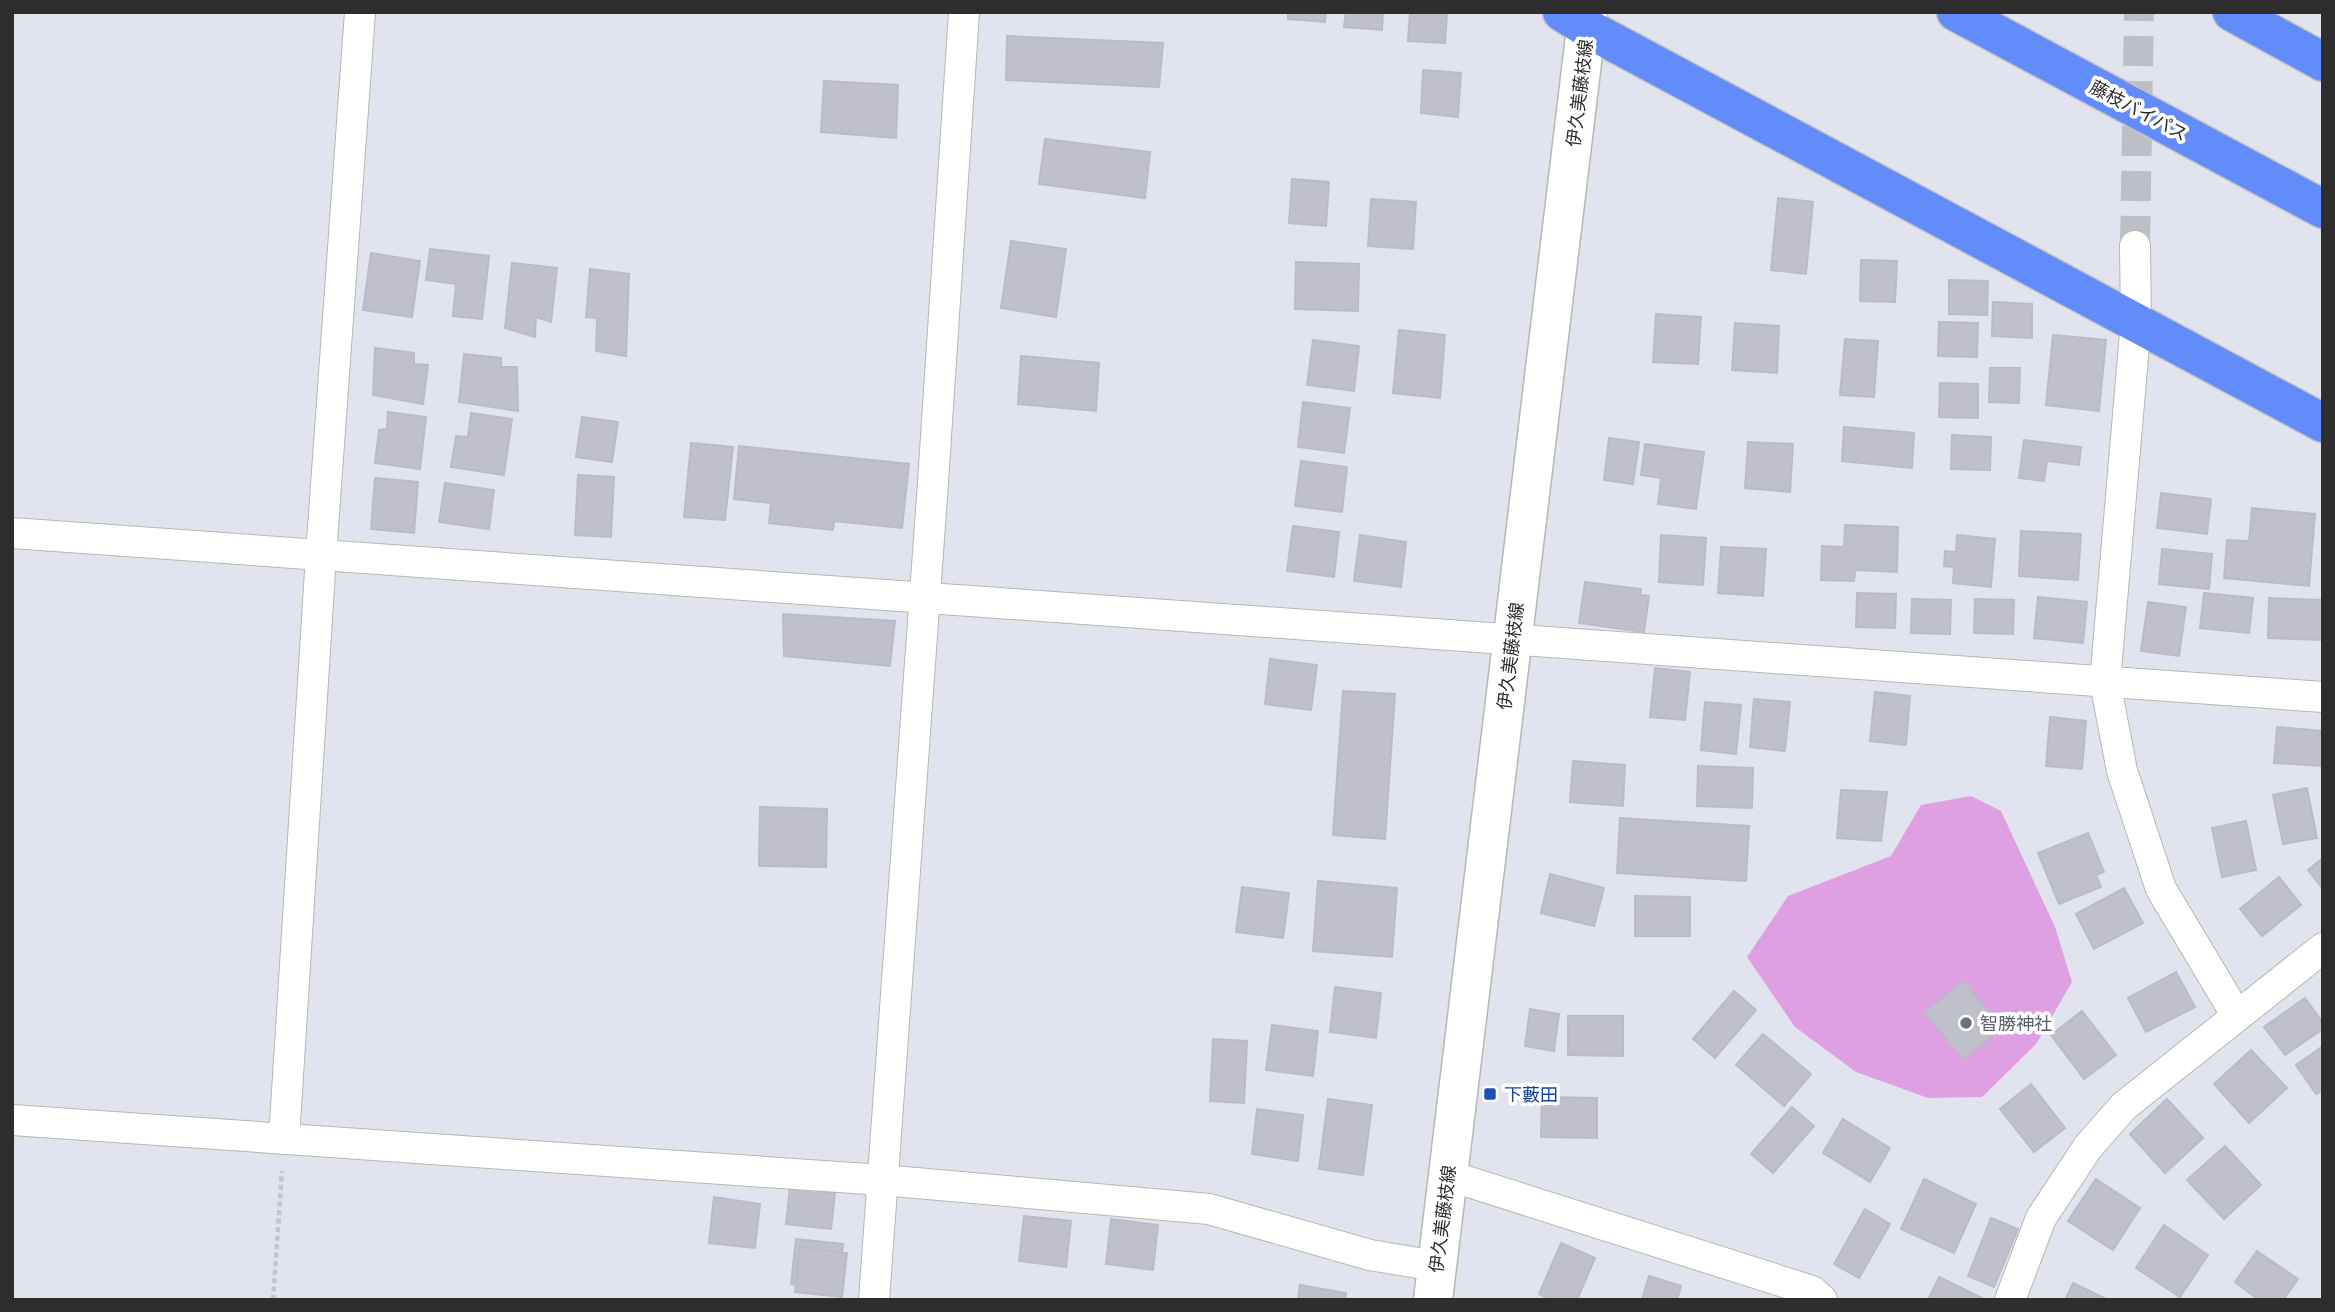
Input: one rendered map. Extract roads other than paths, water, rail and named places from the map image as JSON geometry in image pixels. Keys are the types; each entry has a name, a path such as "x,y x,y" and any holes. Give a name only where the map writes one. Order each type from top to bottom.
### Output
{"highway":[{"name":"藤枝バイパス","path":"1956,12 2323,209"},
{"path":"2232,12 2323,62"},
{"path":"1579,17 2323,423"}],"main road":[{"name":"伊久美藤枝線","path":"1434,1283 1512,639 1579,17"}],"street":[{"path":"284,1139 321,555 360,12"},
{"path":"874,1300 964,12"},
{"path":"2136,246 2136,322 2105,682 2122,771 2161,889 2237,1016"},
{"path":"12,533 2323,697"},
{"path":"2010,1300 2041,1218 2088,1147 2124,1106 2323,948"},
{"path":"12,1120 882,1180 1209,1209 1370,1255 1434,1283"},
{"path":"1447,1175 1812,1291 1822,1300"}],"tunnel":[{"path":"2135,246 2139,12"}],"place":[{"name":"智勝神社","path":"1966,1023"},
{"name":"下藪田","path":"1490,1094"}]}
